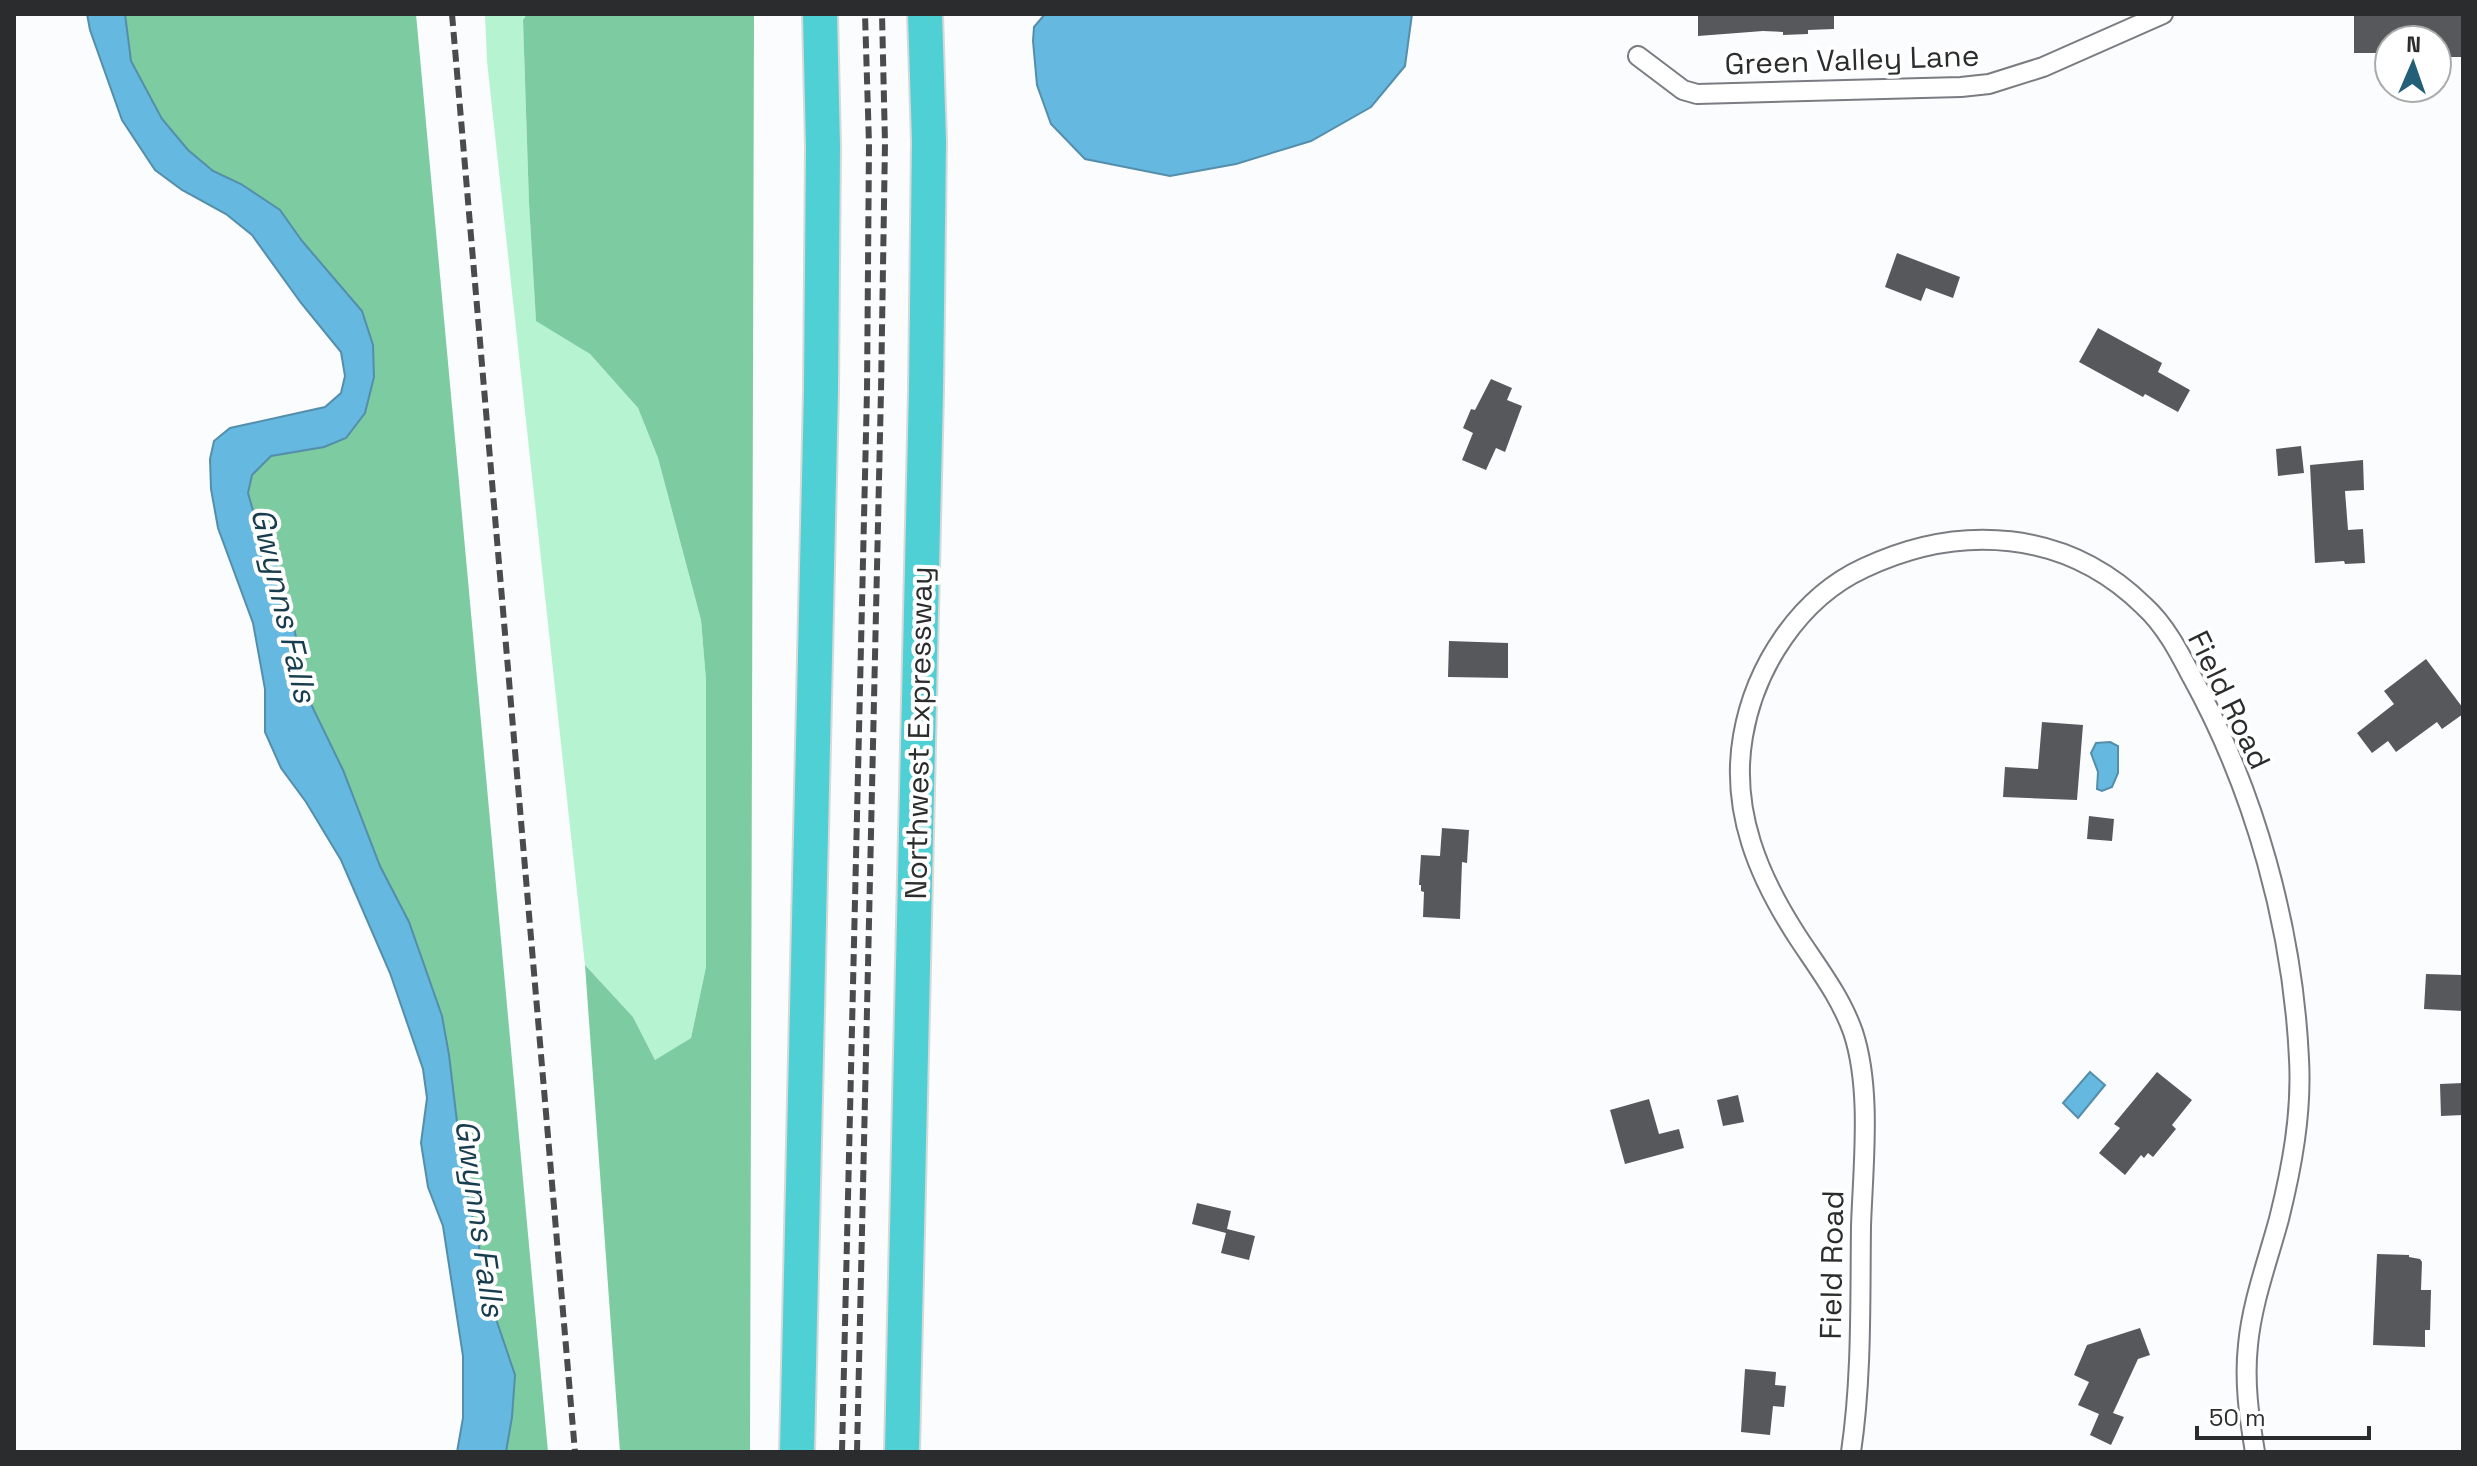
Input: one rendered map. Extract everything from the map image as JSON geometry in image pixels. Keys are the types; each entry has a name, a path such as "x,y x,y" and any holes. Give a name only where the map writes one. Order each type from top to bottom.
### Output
{"highway":[{"path":"797,1452 820,407 823,147 820,14"},
{"name":"Northwest Expressway","path":"902,1452 926,391 929,141 925,14"}],"street":[{"name":"Green Valley Lane","path":"1638,56 1683,90 1697,94 1961,87 2016,77 2163,14"},
{"name":"Field Road","path":"1851,1452 1858,1367 1863,1130 1861,1077 1854,1034 1836,994 1776,903 1750,840 1741,811 1739,778 1742,740 1760,676 1794,623 1819,598 1851,574 1888,556 1929,544 1994,538 2026,543 2090,566 2145,606 2167,634 2209,707 2249,806 2265,862 2291,985 2299,1073 2291,1168 2248,1340 2246,1383 2255,1452"}],"green space":[{"path":"125,14 416,14 548,1452 506,1452 515,1375 494,1313 464,1180 442,1016 409,922 380,866 343,770 308,698 289,602 248,493 252,475 271,456 324,447 346,438 365,413 374,377 362,311 302,241 280,210 241,184 213,171 188,150 162,119 131,61"},
{"path":"485,14 527,14 523,20 536,320 590,354 638,408 658,458 701,620 706,680 706,967 691,1038 655,1060 633,1017 585,965 487,61"},
{"path":"527,14 754,14 750,1452 620,1452 585,965 633,1017 655,1060 691,1038 706,967 706,680 701,620 658,458 638,408 590,354 536,321 523,20"}],"water":[{"name":"Gwynns Falls","path":"87,14 125,14 131,61 162,119 188,150 213,171 241,184 280,210 302,241 362,311 373,345 374,377 365,413 346,438 324,447 271,456 252,475 248,493 289,602 308,698 343,770 380,866 409,922 442,1016 464,1180 494,1313 515,1375 506,1452 457,1452 463,1418 463,1356 443,1226 428,1187 421,1143 427,1098 423,1069 390,973 341,860 281,768 265,732 265,689 253,623 218,528 211,489 210,459 214,441 230,428 325,407 341,393 345,376 341,352 252,235 226,214 182,190 155,170 122,120"},
{"path":"1045,14 1412,14 1405,66 1371,107 1311,141 1236,164 1170,176 1085,159 1051,124 1037,85 1033,41 1034,27"},
{"path":"2110,742 2118,746 2118,773 2112,787 2102,791 2097,789 2098,772 2091,753 2096,743"},
{"path":"2090,1072 2105,1085 2078,1118 2063,1103"}],"building":[{"path":"1698,14 1834,14 1834,29 1808,30 1808,34 1783,35 1783,32 1763,31 1698,36"},
{"path":"2354,14 2463,15 2463,57 2453,57 2453,24 2373,24 2373,53 2354,53"},
{"path":"1897,253 1960,277 1953,298 1926,288 1921,301 1885,287"},
{"path":"2098,328 2162,363 2158,372 2190,390 2178,412 2079,362"},
{"path":"1491,379 1512,388 1507,400 1522,406 1505,452 1496,448 1486,470 1462,460 1473,433 1463,428 1471,409 1475,410"},
{"path":"2301,446 2304,473 2278,476 2276,449"},
{"path":"2363,460 2364,490 2345,491 2348,530 2363,529 2365,563 2315,563 2310,465"},
{"path":"1449,641 1508,643 1508,678 1448,677"},
{"path":"2426,659 2463,708 2463,714 2442,729 2437,722 2396,752 2388,741 2372,753 2357,733 2394,704 2384,691"},
{"path":"2042,722 2083,725 2077,800 2003,797 2005,767 2038,769"},
{"path":"2089,816 2114,819 2112,841 2087,839"},
{"path":"1442,828 1469,830 1467,863 1462,862 1460,919 1423,917 1424,892 1419,885 1421,855 1440,856"},
{"path":"2426,974 2463,975 2463,1011 2424,1009"},
{"path":"2157,1072 2192,1100 2172,1125 2176,1129 2153,1157 2148,1153 2144,1158 2141,1155 2125,1175 2099,1153 2120,1128 2114,1124"},
{"path":"2463,1083 2463,1115 2441,1116 2440,1084"},
{"path":"1738,1095 1744,1122 1723,1126 1717,1100"},
{"path":"1649,1099 1659,1134 1679,1129 1684,1148 1625,1164 1610,1110"},
{"path":"1197,1203 1231,1211 1227,1229 1255,1236 1249,1260 1221,1253 1226,1233 1192,1224"},
{"path":"2377,1254 2409,1255 2422,1262 2421,1290 2431,1290 2430,1330 2425,1330 2425,1347 2373,1345"},
{"path":"2140,1328 2150,1355 2138,1359 2113,1413 2124,1417 2111,1445 2090,1435 2099,1414 2078,1405 2089,1382 2074,1375 2087,1345"},
{"path":"1745,1369 1776,1372 1775,1385 1786,1386 1784,1407 1773,1406 1770,1435 1741,1432"}],"railway":[{"path":"452,14 575,1452"},
{"path":"842,1452 867,391 869,144 865,14"},
{"path":"857,1452 881,391 885,143 882,14"}]}
